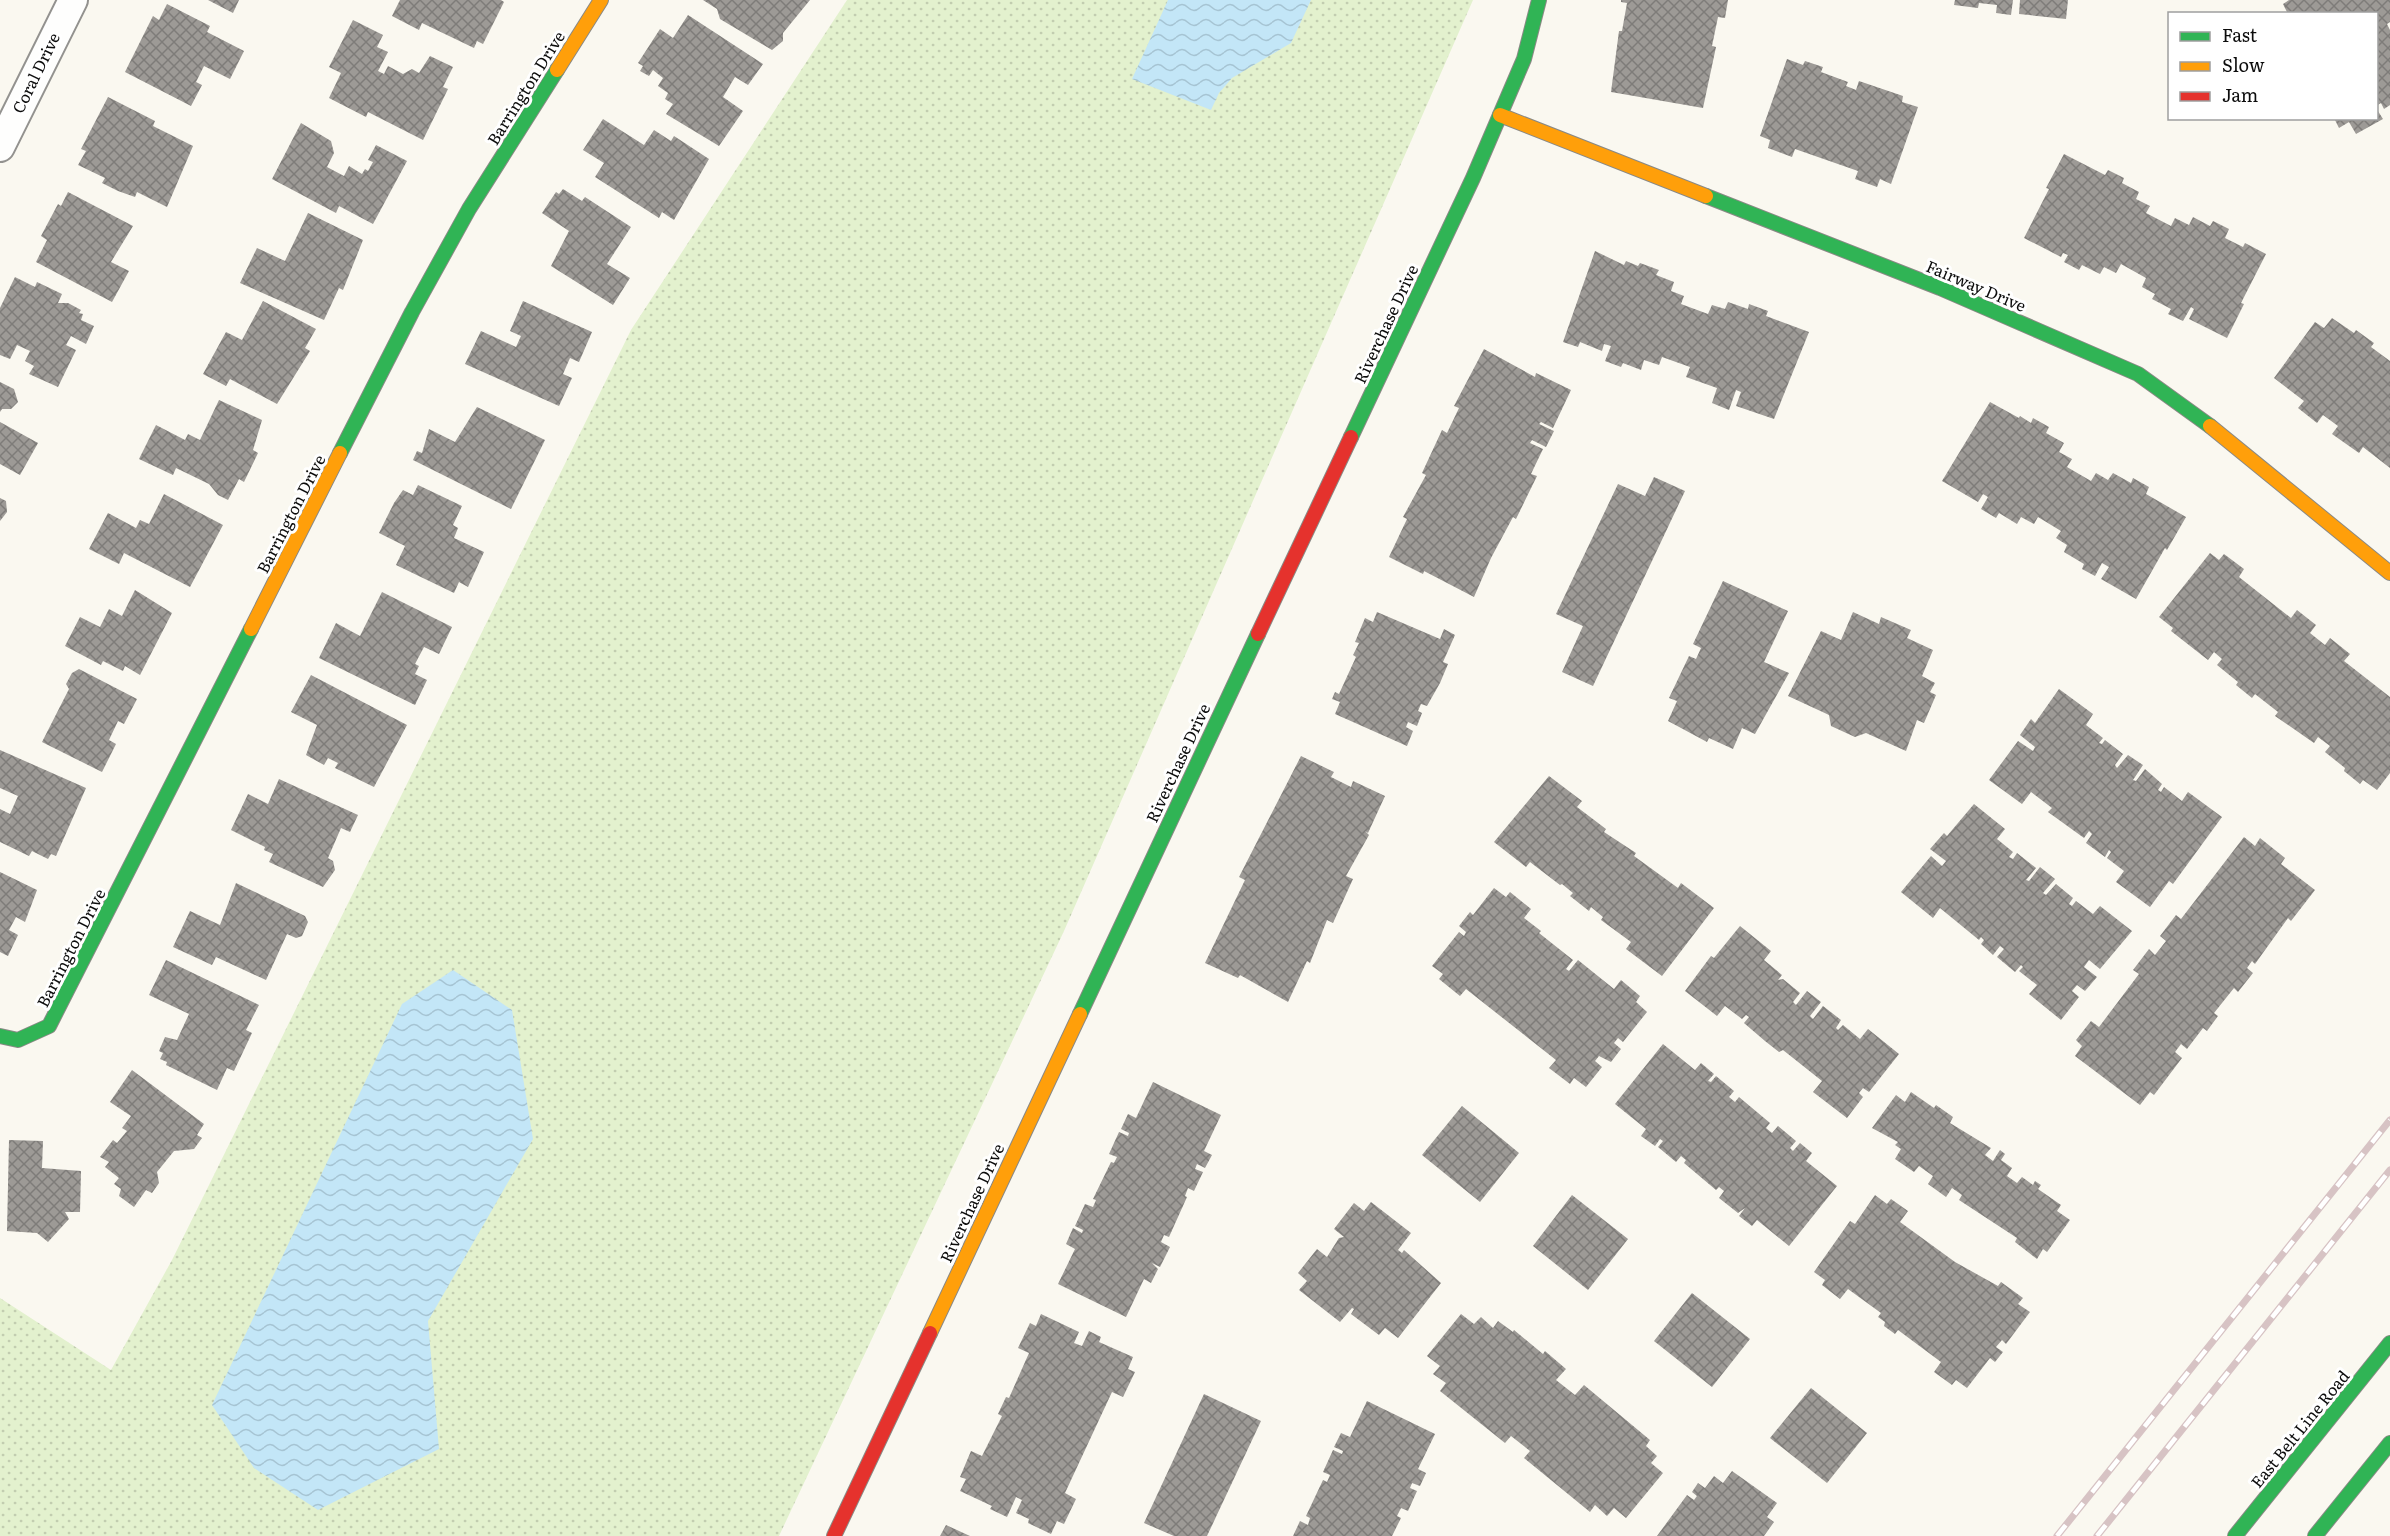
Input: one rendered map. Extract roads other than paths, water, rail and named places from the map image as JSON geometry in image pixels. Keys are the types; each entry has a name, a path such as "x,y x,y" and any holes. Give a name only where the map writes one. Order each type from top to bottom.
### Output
{"street":[{"name":"Coral Drive","path":"0,147 73,0"},
{"name":"Barrington Drive","path":"0,1036 18,1040 50,1026 412,312 470,208 601,0"},
{"name":"Riverchase Drive","path":"834,1536 1473,178 1524,59 1539,0"},
{"name":"Fairway Drive","path":"1500,115 1940,288 2138,374 2217,431 2390,573"},
{"name":"East Belt Line Road","path":"2235,1536 2390,1343"},
{"path":"2315,1536 2390,1443"}],"water":[{"path":"1168,0 1311,0 1291,43 1232,78 1219,93 1211,110 1132,79"},
{"path":"453,970 512,1010 533,1139 428,1321 439,1449 318,1510 254,1468 212,1405 402,1004"}],"railway":[{"path":"2057,1536 2390,1120"},
{"path":"2097,1536 2390,1170"}]}
